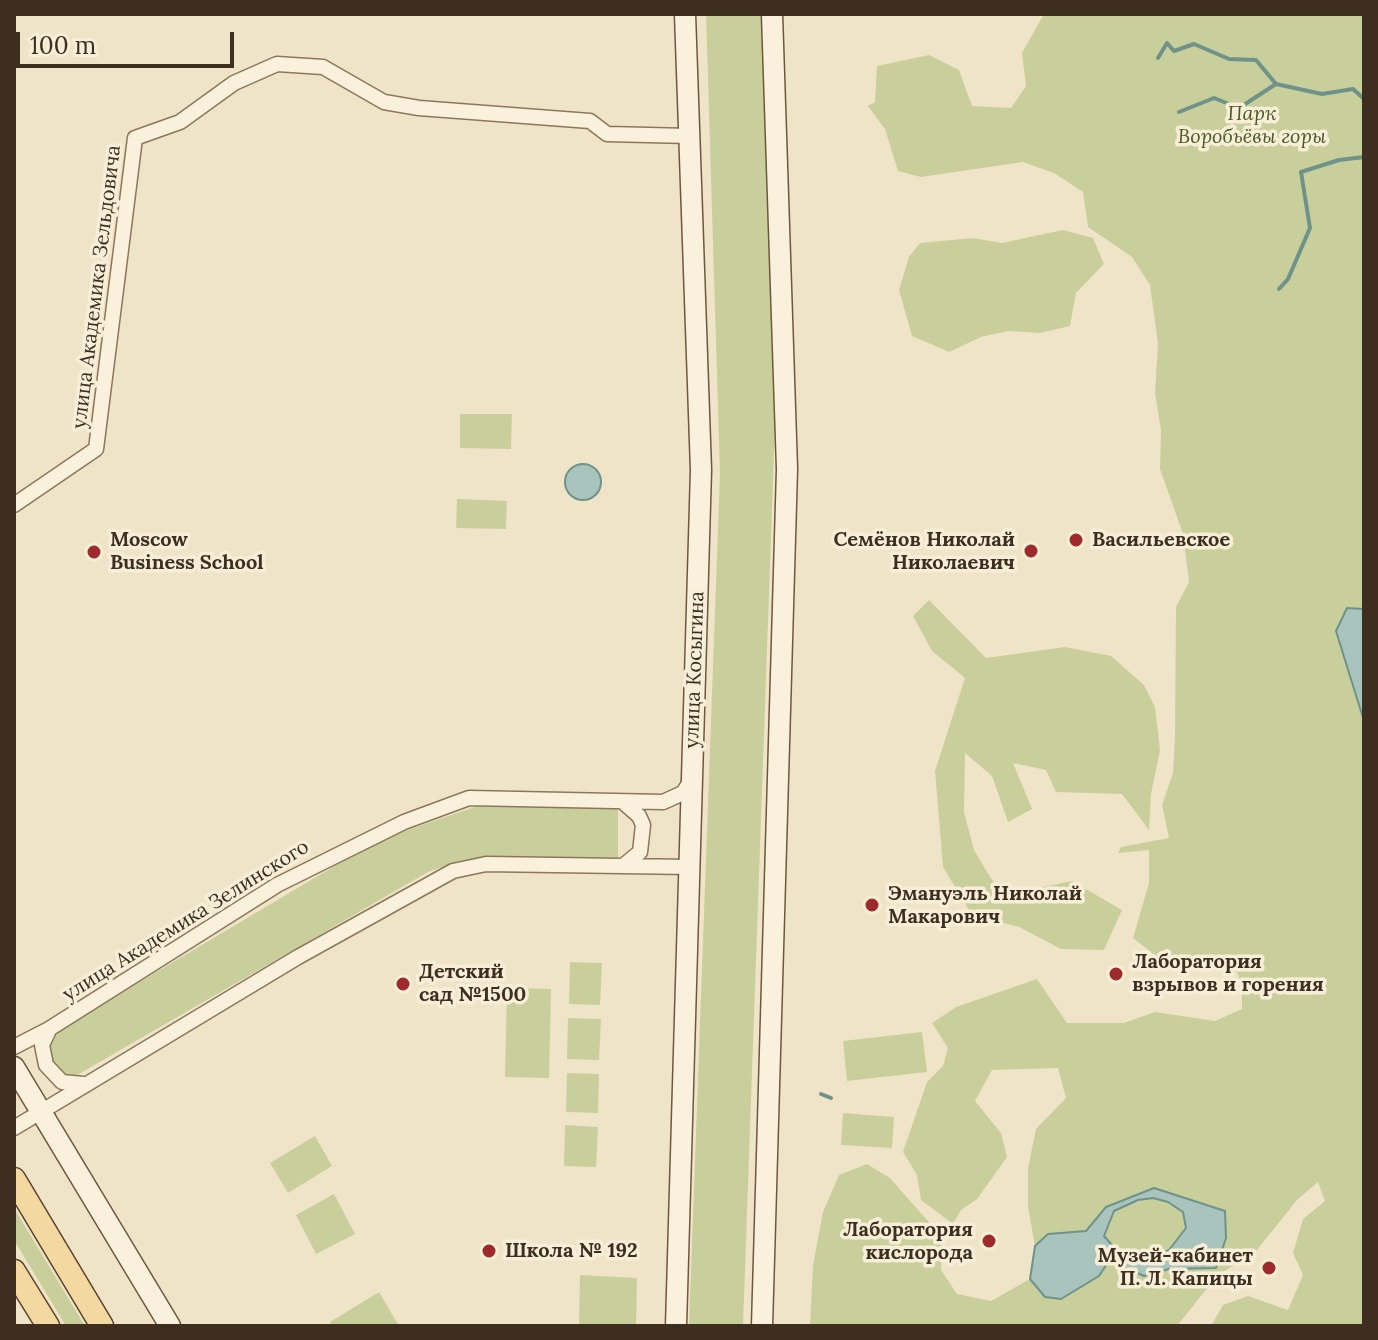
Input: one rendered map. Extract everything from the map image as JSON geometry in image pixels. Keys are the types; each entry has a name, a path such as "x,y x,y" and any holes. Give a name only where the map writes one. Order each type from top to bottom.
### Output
{"main road":[{"name":"улица Косыгина","path":"676,1326 701,470 685,14"},
{"path":"762,1326 787,469 772,14"},
{"path":"14,1067 170,1326"},
{"path":"14,1179 102,1326"},
{"path":"14,1271 48,1326"}],"street":[{"name":"улица Академика Зельдовича","path":"14,505 96,449 135,138 180,122 234,83 277,64 330,69 351,85 384,102 419,108 590,121 607,134 689,136"},
{"name":"улица Академика Зелинского","path":"14,1047 49,1029 277,885 404,822 469,798 623,802 674,799 692,777"},
{"path":"622,866 640,852 643,825 639,816 623,802"},
{"path":"14,1128 298,957 453,871 486,864 690,867"},
{"path":"49,1029 42,1045 46,1065 62,1082 84,1084"}],"green space":[{"path":"706,14 761,14 776,396 743,1326 689,1326 720,473"},
{"name":"Парк Воробьёвы горы","path":"1044,14 1364,14 1364,1326 1211,1326 1223,1305 1248,1296 1288,1310 1303,1275 1293,1253 1303,1219 1325,1201 1318,1182 1297,1200 1257,1250 1217,1276 1177,1326 810,1326 813,1265 823,1212 839,1175 867,1164 890,1178 942,1237 941,1270 957,1294 991,1301 1030,1279 1045,1297 1060,1299 1099,1276 1109,1261 1144,1276 1169,1269 1216,1268 1226,1238 1154,1188 1106,1207 1086,1231 1048,1234 1035,1246 1028,1207 1028,1168 1036,1129 1066,1098 1058,1068 992,1070 975,1101 1001,1133 1007,1157 977,1199 961,1210 953,1224 921,1200 917,1175 903,1152 927,1082 943,1066 948,1048 932,1023 956,1007 1037,979 1067,1023 1124,1023 1155,1012 1215,1021 1242,1009 1242,986 1237,972 1170,967 1133,938 1149,883 1149,850 1118,853 1121,847 1169,838 1162,805 1173,773 1176,607 1189,582 1183,534 1160,469 1161,430 1155,393 1158,344 1150,285 1132,257 1088,227 1083,192 1054,173 1023,162 921,177 898,171 885,129 868,106 875,102 877,66 929,55 959,70 972,106 1011,108 1026,86 1022,53"},
{"path":"1063,230 1093,238 1104,264 1076,293 1070,326 1040,333 1008,331 981,337 949,352 912,336 899,290 909,257 920,243 973,238 1002,243"},
{"path":"460,414 512,414 511,449 460,448"},
{"path":"457,499 507,501 506,529 456,528"},
{"path":"929,600 986,658 1065,647 1111,656 1144,685 1155,707 1160,750 1151,794 1149,830 1122,794 1056,792 1046,770 1013,763 1032,809 1008,822 992,776 965,753 964,812 974,850 990,877 1003,895 1072,881 1122,910 1104,950 1061,949 1019,927 972,915 943,867 935,771 965,678 932,651 913,616"},
{"path":"483,804 618,807 618,858 495,857 459,861 428,872 72,1078 56,1071 46,1044 47,1037 338,864 399,833"},
{"path":"570,962 602,963 600,1005 569,1004"},
{"path":"507,988 551,989 549,1078 505,1077"},
{"path":"568,1018 601,1019 599,1060 567,1059"},
{"path":"922,1032 927,1072 847,1081 843,1041"},
{"path":"567,1073 599,1074 598,1113 566,1112"},
{"path":"843,1113 894,1117 892,1148 841,1145"},
{"path":"565,1125 598,1127 596,1167 564,1166"},
{"path":"315,1136 332,1166 288,1193 270,1163"},
{"path":"334,1194 355,1234 316,1254 296,1215"},
{"path":"1153,1198 1168,1202 1183,1212 1186,1228 1169,1250 1150,1259 1119,1253 1104,1236 1114,1211 1138,1200"},
{"path":"14,1208 85,1326 66,1326 14,1240"},
{"path":"580,1275 637,1278 636,1326 579,1326"},
{"path":"379,1292 399,1326 332,1326 330,1322"}],"water":[{"path":"583,464 596,469 601,482 596,495 583,500 570,495 565,482 570,469"},
{"path":"1347,608 1364,609 1364,721 1336,631"},
{"path":"1154,1188 1225,1211 1226,1238 1216,1268 1169,1269 1144,1276 1109,1261 1099,1276 1061,1299 1045,1297 1030,1279 1035,1246 1048,1234 1086,1231 1106,1207","holes":["1153,1198 1168,1202 1183,1212 1186,1228 1169,1250 1150,1259 1119,1253 1104,1236 1114,1211 1138,1200"]}],"waterway":[{"path":"1158,58 1167,43 1174,51 1194,44 1229,59 1256,60 1276,84"},
{"path":"1179,112 1214,98 1239,108 1276,84 1322,94 1353,89 1364,99"},
{"path":"1279,289 1288,279 1310,228 1301,172 1339,160 1364,157"},
{"path":"821,1094 831,1098"}],"place":[{"name":"Васильевское","path":"1076,540"},
{"name":"Семёнов Николай Николаевич","path":"1031,551"},
{"name":"Moscow Business School","path":"94,552"},
{"name":"Эмануэль Николай Макарович","path":"872,905"},
{"name":"Лаборатория взрывов и горения","path":"1116,974"},
{"name":"Детский сад №1500","path":"403,984"},
{"name":"Лаборатория кислорода","path":"989,1241"},
{"name":"Школа № 192","path":"489,1251"},
{"name":"Музей-кабинет П. Л. Капицы","path":"1269,1268"}]}
